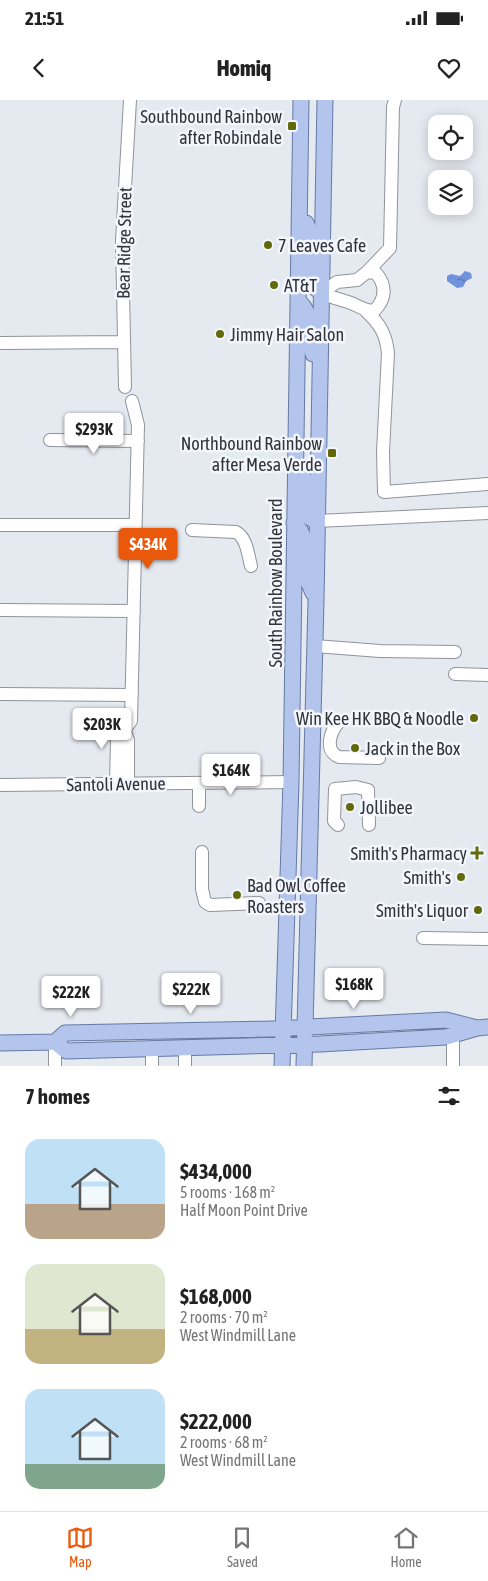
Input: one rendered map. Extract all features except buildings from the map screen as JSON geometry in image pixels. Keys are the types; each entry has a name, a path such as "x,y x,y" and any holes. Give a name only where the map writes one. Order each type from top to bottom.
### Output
{"main road":[{"name":"South Rainbow Boulevard","path":"282,1066 291,782 294,465 301,100"},
{"path":"304,1066 316,601 324,100"},
{"path":"299,202 309,230 310,277 312,285 321,293"},
{"path":"298,301 308,313 309,343 319,375"},
{"path":"294,465 305,481 306,512 317,522"},
{"path":"294,523 304,538 304,570 316,601"},
{"path":"292,720 299,738 300,765 305,773 311,775"},
{"path":"291,782 298,787 299,845 309,879"},
{"path":"55,1042 65,1033 282,1028 446,1020 483,1028"},
{"path":"0,1043 55,1042 66,1051 282,1046 453,1035 483,1028"}],"street":[{"name":"Bear Ridge Street","path":"125,387 122,241 130,100"},
{"path":"395,100 393,106 390,248 367,272 356,280 337,282 321,293 337,301 351,303 366,311 379,324 386,338 388,353 383,452 384,492 488,484"},
{"path":"366,311 374,310 382,303 384,291 382,280 376,273 367,272"},
{"path":"0,343 123,342"},
{"path":"122,784 116,745 117,739 125,732 132,721 138,418 132,401"},
{"path":"50,440 138,441"},
{"path":"317,522 488,513"},
{"path":"0,525 135,525"},
{"path":"192,530 236,532 240,534 244,540 251,566"},
{"path":"0,610 134,611"},
{"path":"315,646 380,651 455,652"},
{"path":"455,674 488,675"},
{"path":"0,694 132,695"},
{"path":"338,723 330,734 331,752 334,755 339,757 379,758"},
{"name":"Santoli Avenue","path":"0,785 291,782"},
{"path":"199,783 200,806"},
{"path":"338,825 334,821 335,789 356,786 368,790 370,796 369,826"},
{"path":"202,852 203,898 205,902 210,904 259,903"},
{"path":"423,938 488,938"},
{"path":"453,1035 453,1066"},
{"path":"55,1042 55,1066"},
{"path":"185,1049 185,1066"},
{"path":"152,1050 152,1066"}],"water":[{"path":"465,271 471,273 472,278 466,281 463,287 457,288 447,281 447,276 451,274 460,276"}],"place":[{"name":"Southbound Rainbow after Robindale","path":"292,126"},
{"name":"7 Leaves Cafe","path":"268,245"},
{"name":"AT&T","path":"274,285"},
{"name":"Jimmy Hair Salon","path":"220,334"},
{"name":"Northbound Rainbow after Mesa Verde","path":"332,453"},
{"name":"Win Kee HK BBQ & Noodle","path":"474,718"},
{"name":"Jack in the Box","path":"355,748"},
{"name":"Jollibee","path":"350,807"},
{"name":"Smith's Pharmacy","path":"477,853"},
{"name":"Smith's","path":"461,877"},
{"name":"Bad Owl Coffee Roasters","path":"237,895"},
{"name":"Smith's Liquor","path":"478,910"}]}
